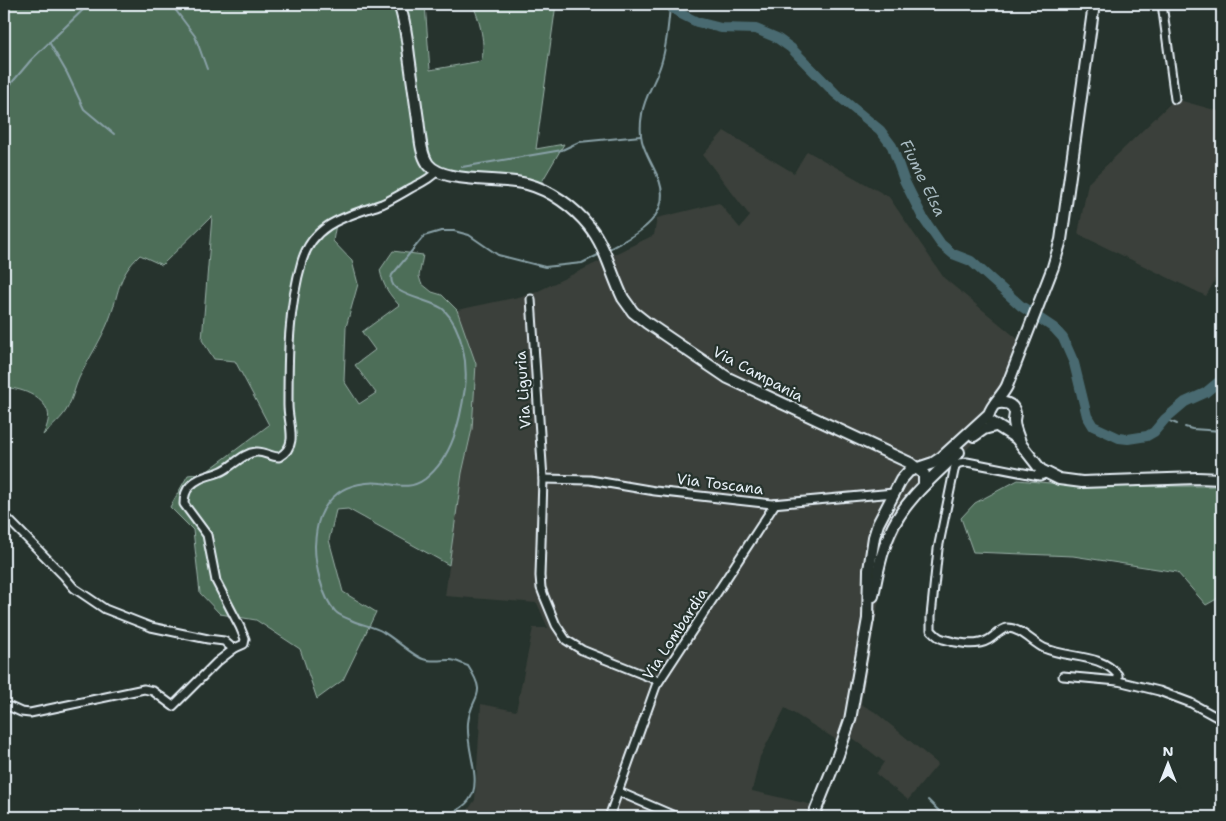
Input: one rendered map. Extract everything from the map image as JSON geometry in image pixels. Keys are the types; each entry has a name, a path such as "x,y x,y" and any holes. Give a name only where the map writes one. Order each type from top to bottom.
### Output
{"main road":[{"path":"399,4 405,29 423,150 429,164 437,171"},
{"path":"868,619 869,578 874,537 878,524 894,493 902,478 909,471 933,463 942,457 989,414 1003,393 1010,378 1053,267 1060,247 1066,212 1094,4"},
{"name":"Via Campania","path":"437,171 450,176 511,181 536,187 552,195 589,225 597,238 623,298 633,312 702,362 738,383 909,462 916,468"},
{"path":"1010,378 1011,406 1015,413 1014,420 1020,442 1034,463 1046,474 1059,479 1082,482 1197,478 1222,479"},
{"path":"995,404 1003,402 1011,406"},
{"path":"989,414 991,421 1020,442"},
{"path":"813,817 850,720 868,619 889,534 901,513 921,488 979,432 1008,426 1014,420"},
{"path":"898,458 902,478"},
{"path":"916,468 924,474 921,488"},
{"path":"894,493 906,494 921,488"}],"street":[{"path":"1162,4 1175,99"},
{"path":"10,706 21,712 30,713 144,689 153,691 173,706 217,662 235,648 244,644 245,639 216,581 207,535 184,504 186,490 197,480 222,471 248,454 257,452 278,457 290,447 288,408 290,334 295,292 303,260 315,237 331,223 359,210 392,199 429,178 437,171"},
{"name":"Via Liguria","path":"531,299 543,479 541,588 556,625 570,643 582,650 659,681"},
{"path":"1046,474 1038,476 970,462 958,463 953,471 938,549 931,630 941,639 971,644 985,642 1007,628 1016,630 1044,648 1066,656 1103,662 1118,675 1118,681"},
{"name":"Via Toscana","path":"543,479 594,480 655,491 774,504 894,493"},
{"name":"Via Lombardia","path":"609,817 655,688 774,504"},
{"path":"4,515 74,588 105,609 151,627 208,639 224,640 235,648"},
{"path":"1063,676 1118,681 1159,690 1190,703 1222,720"},
{"path":"619,792 677,817"}],"shaded area":[{"path":"1175,99 1222,112 1222,268 1206,296 1078,234 1088,183"},
{"path":"724,131 794,173 807,151 889,197 944,278 1019,340 1000,391 986,407 978,438 932,484 906,518 889,554 881,588 861,704 875,712 938,764 908,800 876,774 884,762 849,735 845,745 785,708 760,757 752,791 822,807 818,817 463,817 475,800 481,704 516,711 533,628 548,628 537,603 445,596 462,473 472,429 476,364 457,310 532,294 654,235 657,218 719,203 740,228 750,216 703,155"}],"green space":[{"path":"4,4 425,4 430,70 481,61 483,48 481,32 472,4 556,4 536,149 564,144 540,185 517,177 469,174 440,168 336,224 333,241 352,261 358,284 346,327 344,381 359,404 376,393 355,365 375,350 362,332 399,305 387,289 380,270 393,251 423,255 419,276 421,283 432,292 442,295 457,310 476,364 472,429 462,473 449,565 348,509 336,510 329,540 343,592 376,612 343,680 317,699 300,649 256,620 220,614 200,593 193,530 170,507 188,475 205,473 269,425 235,361 214,359 202,340 212,216 162,265 140,255 132,263 123,278 109,320 79,378 66,411 43,435 48,412 41,401 23,391 4,388"},
{"path":"1018,480 1081,486 1222,486 1222,596 1206,605 1177,572 1073,556 973,552 961,518 975,503"}],"waterway":[{"path":"4,92 31,60 89,4"},
{"path":"171,4 195,36 207,69"},
{"name":"Fiume Elsa","path":"667,4 697,22 721,28 756,29 777,38 791,48 836,94 880,130 892,146 904,180 923,218 941,244 953,254 971,261 1021,306 1054,328 1063,338 1074,363 1087,416 1093,426 1119,438 1128,439 1147,436 1154,432 1165,419 1185,402 1205,393 1222,379"},
{"path":"607,250 641,230 657,213 661,202 661,189 657,175 646,153 642,139 641,124 645,101 663,57 670,7"},
{"path":"49,42 67,73 84,109 114,134"},
{"path":"4,80 11,83"},
{"path":"462,167 562,150 579,142 641,136"},
{"path":"440,817 458,810 468,801 474,791 475,779 468,738 468,723 478,690 474,676 468,666 452,660 433,661 423,659 383,632 355,622 336,612 326,598 318,571 315,546 316,530 323,510 338,493 358,484 414,485 425,479 435,470 454,438 461,413 466,378 466,368 459,336 450,317 444,310 402,292 392,282 392,275 424,236 441,231 454,231 469,235 498,255 545,267 582,263 600,254"},
{"path":"1165,419 1177,424"},
{"path":"1185,427 1222,431"},
{"path":"928,800 945,817"}]}
